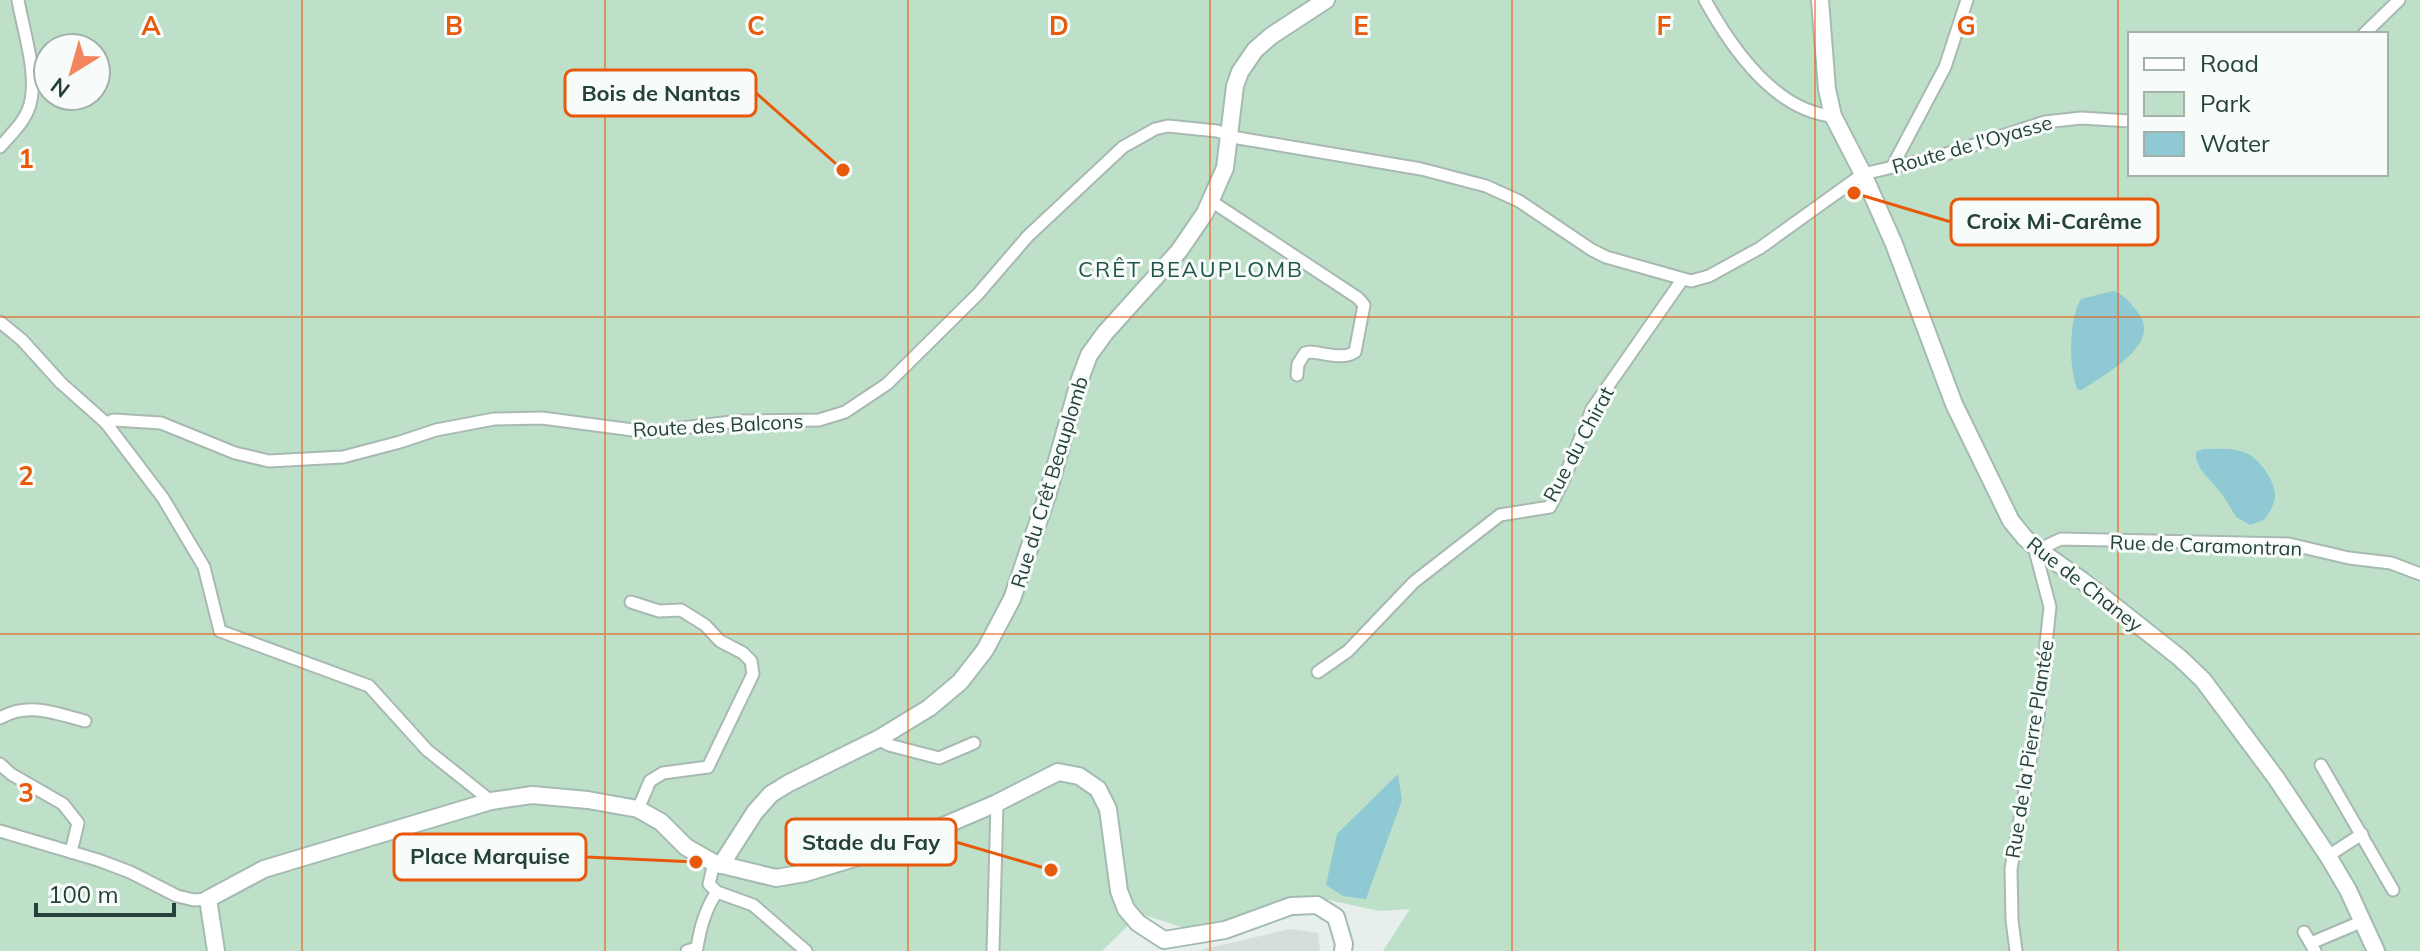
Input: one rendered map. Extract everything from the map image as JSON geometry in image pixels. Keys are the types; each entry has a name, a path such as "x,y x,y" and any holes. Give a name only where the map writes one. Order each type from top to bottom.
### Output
{"street":[{"path":"0,147 22,122 31,101 32,77 18,0"},
{"name":"Rue du Crêt Beauplomb","path":"717,864 771,794 878,739 929,708 960,682 985,650 1012,599 1089,355 1199,224 1225,168 1235,86 1240,72 1255,50 1271,36 1326,0"},
{"path":"1705,0 1730,43 1776,90 1809,111 1833,116"},
{"name":"Rue de Chaney","path":"1820,0 1827,89 1833,116 1894,244 1960,417 2011,521 2039,550 2084,582 2194,671 2276,778 2328,856 2376,951"},
{"path":"1892,167 1945,67 1967,0"},
{"path":"2366,32 2399,0"},
{"name":"Route de l'Oyasse","path":"1863,174 1940,156 2045,122 2081,118 2128,121"},
{"name":"Route des Balcons","path":"106,423 114,420 161,423 235,453 269,461 343,457 436,430 494,419 542,418 667,432 711,423 834,417 870,397 893,378 978,294 1028,236 1117,151 1161,126 1217,131 1421,169 1486,186 1519,201 1606,257 1682,280"},
{"path":"1682,280 1698,281 1760,248 1863,174"},
{"path":"1211,201 1358,298 1364,305 1355,352 1343,356 1305,353 1298,364 1297,375"},
{"name":"Rue du Chirat","path":"1318,672 1348,651 1414,582 1500,515 1550,507 1592,409 1682,280"},
{"path":"0,322 106,423 163,498 204,567 220,631 369,686 427,750 491,801"},
{"name":"Rue de Caramontran","path":"2039,550 2061,539 2289,544 2349,558 2391,563 2420,574"},
{"name":"Rue de la Pierre Plantée","path":"2016,951 2011,869 2038,718 2050,607 2036,554 2039,550"},
{"path":"631,602 659,611 681,610 705,625 720,641 743,653 751,661 753,674 708,767 663,773 650,781 638,809"},
{"path":"0,718 16,710 44,710 85,721"},
{"path":"878,739 889,745 939,758 974,743"},
{"path":"0,764 11,774 63,804 78,823 71,852"},
{"path":"2321,765 2393,890"},
{"path":"0,831 130,872 177,896 194,900 208,899 264,869 491,801 532,795 638,809 661,822 686,847 717,864 776,878 805,873 901,844 997,803 1058,772 1079,776 1098,789 1108,809 1119,891 1126,909 1138,923 1164,940 1225,930 1291,906 1317,905 1336,917 1343,951"},
{"path":"993,951 997,803"},
{"path":"2328,856 2362,834"},
{"path":"717,864 709,884 717,892 753,905 806,951"},
{"path":"687,951 697,948 708,904 717,892"},
{"path":"208,899 216,951"},
{"path":"2304,932 2313,947 2363,921"}],"shaded area":[{"path":"1290,929 1318,933 1320,951 1196,951"}],"green space":[{"path":"0,0 2420,0 2420,951 1383,951 1410,909 1379,911 1315,897 1195,931 1140,914 1102,951 0,951"}],"water":[{"path":"2113,291 2123,296 2137,311 2144,323 2143,335 2128,357 2078,390 2071,358 2077,307 2081,299"},
{"path":"2203,449 2243,452 2262,466 2275,491 2271,509 2264,520 2250,525 2236,517 2222,494 2201,470 2196,452"},
{"path":"1398,774 1402,800 1366,899 1343,896 1326,885 1337,834"}],"place":[{"name":"Bois de Nantas","path":"843,170"},
{"name":"Croix Mi-Carême","path":"1854,193"},
{"name":"Place Marquise","path":"696,862"},
{"name":"Stade du Fay","path":"1051,870"}],"district":[{"name":"CRÊT BEAUPLOMB","path":"1191,269"}]}
